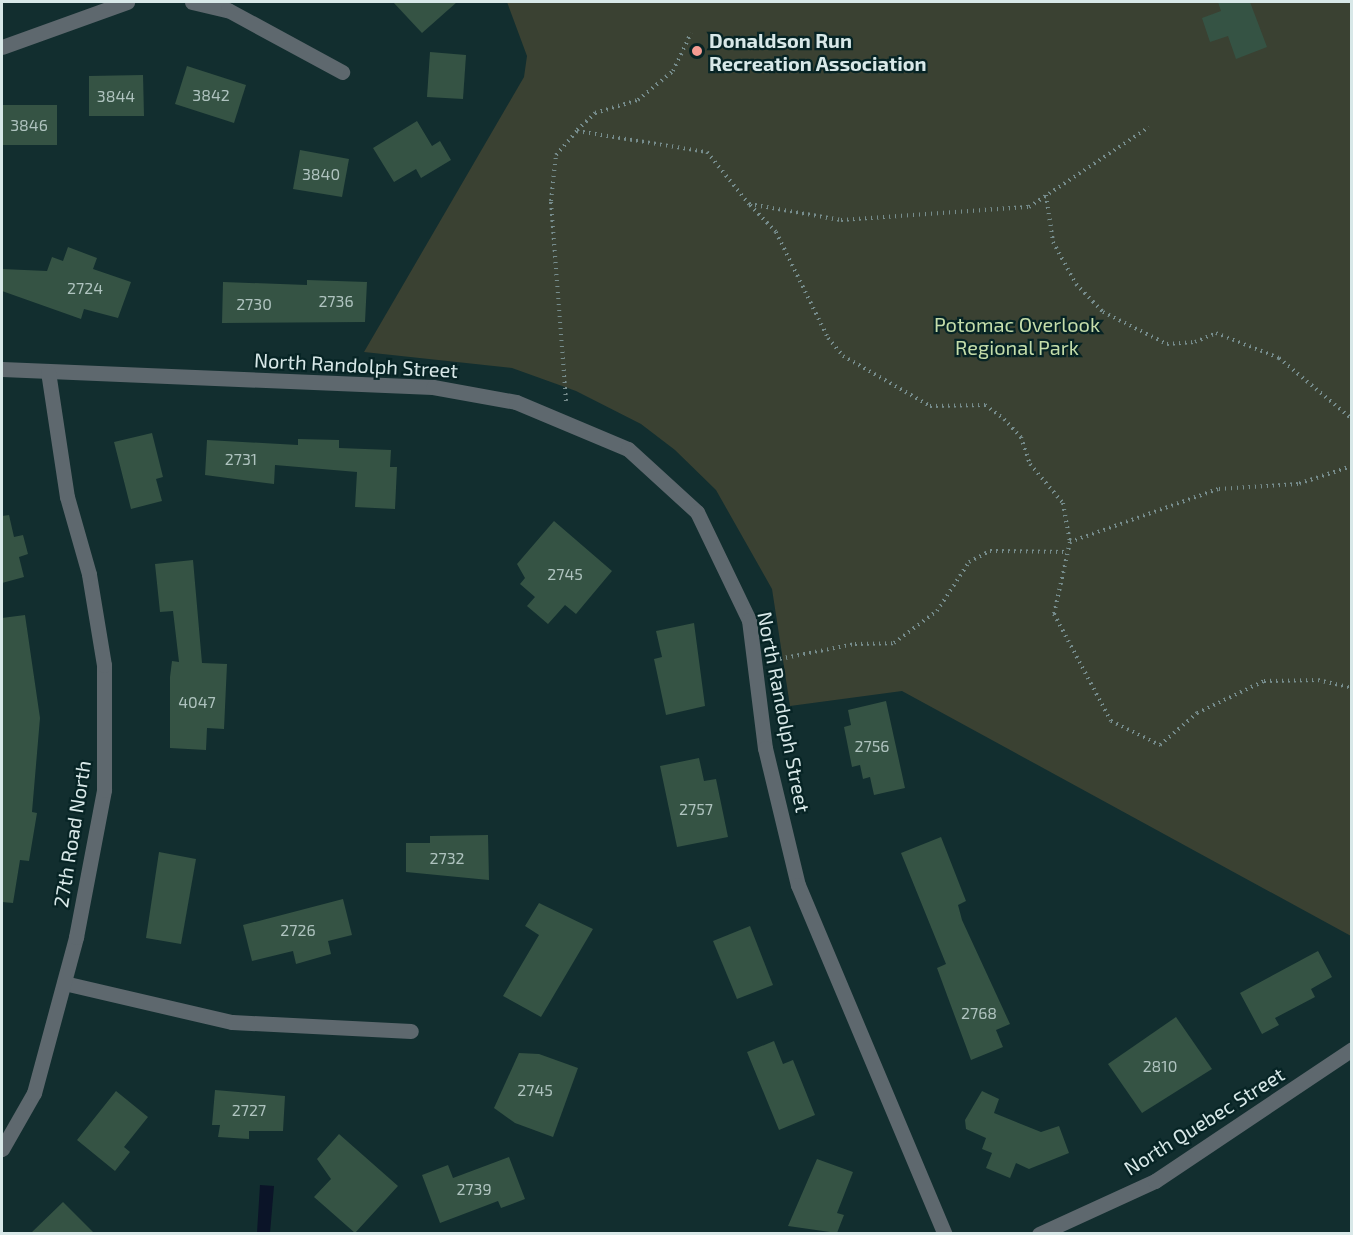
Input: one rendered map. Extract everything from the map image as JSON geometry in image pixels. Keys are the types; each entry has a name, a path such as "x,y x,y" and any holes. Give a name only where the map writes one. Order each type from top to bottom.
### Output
{"street":[{"path":"2,47 127,2"},
{"path":"192,2 228,10 342,72"},
{"name":"North Randolph Street","path":"2,369 433,387 516,402 628,449 697,512 749,620 765,748 798,885 945,1233"},
{"name":"27th Road North","path":"2,1149 34,1093 64,983 104,790 108,720 89,574 67,497 48,372"},
{"path":"64,983 232,1022 411,1031"},
{"name":"North Quebec Street","path":"1039,1233 1155,1181 1352,1048"}],"path":[{"path":"567,423 551,201 556,155 595,113 639,100 673,71 692,33"},
{"path":"749,204 841,220 908,219 1029,207 1149,127"},
{"path":"577,131 707,152 749,204 776,232 828,338 843,356 930,406 985,405 1004,419 1063,503 1070,542 1054,614 1077,664 1111,721 1160,745 1197,713 1264,681 1318,680 1352,688"},
{"path":"1047,195 1053,242 1076,284 1103,312 1167,344 1195,342 1216,333 1279,358 1352,419"},
{"path":"1070,542 1218,489 1298,484 1352,466"},
{"path":"754,663 855,644 894,643 937,611 969,562 990,551 1067,552"}],"green space":[{"name":"Potomac Overlook Regional Park","path":"507,2 1351,2 1351,936 902,691 790,706 772,589 716,490 675,450 641,424 576,391 512,368 364,352 524,77 527,56"}],"water":[{"path":"260,1185 274,1186 270,1233 257,1233"}],"building":[{"path":"393,2 457,2 422,33"},
{"path":"1218,2 1250,2 1267,47 1236,59 1228,36 1210,42 1202,18 1221,11"},
{"path":"430,52 466,55 463,99 427,97"},
{"path":"187,66 246,85 234,123 175,104"},
{"path":"143,75 144,116 89,116 89,76"},
{"path":"2,105 57,105 57,145 2,145"},
{"path":"417,121 432,146 440,141 451,160 421,178 416,169 394,182 373,148"},
{"path":"300,150 349,159 342,197 293,189"},
{"path":"68,247 97,258 93,269 131,282 118,318 84,309 81,319 2,291 2,269 47,271 52,257 63,261"},
{"path":"307,280 367,282 365,322 222,323 223,282 307,285"},
{"path":"152,433 163,477 156,479 162,501 131,509 114,442"},
{"path":"298,439 339,440 339,448 391,450 390,467 397,467 395,509 355,507 357,472 275,465 274,484 205,475 207,440 298,445"},
{"path":"9,515 14,537 23,535 28,554 19,557 24,577 2,583 2,516"},
{"path":"554,521 612,571 576,614 565,605 548,624 527,606 535,597 520,584 525,578 517,564"},
{"path":"193,560 202,663 227,664 224,729 207,728 206,750 170,748 170,677 172,661 179,662 173,611 160,612 155,564"},
{"path":"25,615 40,718 32,812 37,813 29,861 20,860 13,903 2,902 2,618"},
{"path":"694,623 705,706 666,715 654,659 662,657 656,631"},
{"path":"886,701 905,788 874,795 870,777 863,779 860,765 852,767 844,727 851,725 848,710"},
{"path":"699,758 704,781 716,779 728,837 677,847 660,766"},
{"path":"488,835 489,880 406,872 406,843 430,843 430,836"},
{"path":"941,837 966,901 958,905 962,920 1010,1024 996,1030 1003,1047 971,1060 937,968 946,964 901,853"},
{"path":"159,852 196,859 181,944 146,938"},
{"path":"343,899 352,935 328,941 331,954 296,964 293,951 252,961 243,925"},
{"path":"539,903 593,929 541,1017 503,996 539,935 525,926"},
{"path":"750,926 773,985 737,999 713,941"},
{"path":"1318,951 1332,977 1311,989 1315,997 1275,1018 1279,1025 1262,1034 1240,993"},
{"path":"1176,1017 1212,1069 1142,1113 1108,1064"},
{"path":"774,1041 783,1064 793,1060 815,1115 779,1130 747,1052"},
{"path":"519,1053 539,1054 578,1068 553,1137 515,1123 494,1108"},
{"path":"215,1090 285,1096 283,1131 249,1131 249,1139 218,1137 220,1125 212,1125"},
{"path":"116,1091 148,1117 124,1147 130,1152 115,1171 77,1140"},
{"path":"982,1091 999,1099 994,1113 1041,1132 1059,1126 1069,1153 1029,1169 1016,1163 1010,1178 986,1168 992,1153 982,1149 986,1138 966,1129 965,1120"},
{"path":"339,1134 398,1186 355,1233 314,1197 331,1179 317,1159"},
{"path":"509,1157 525,1199 501,1208 498,1201 440,1223 422,1175 448,1165 453,1178"},
{"path":"817,1159 853,1172 837,1213 844,1215 837,1233 788,1226"},
{"path":"63,1202 94,1233 31,1233"}],"place":[{"name":"Donaldson Run Recreation Association","path":"697,51"}]}
